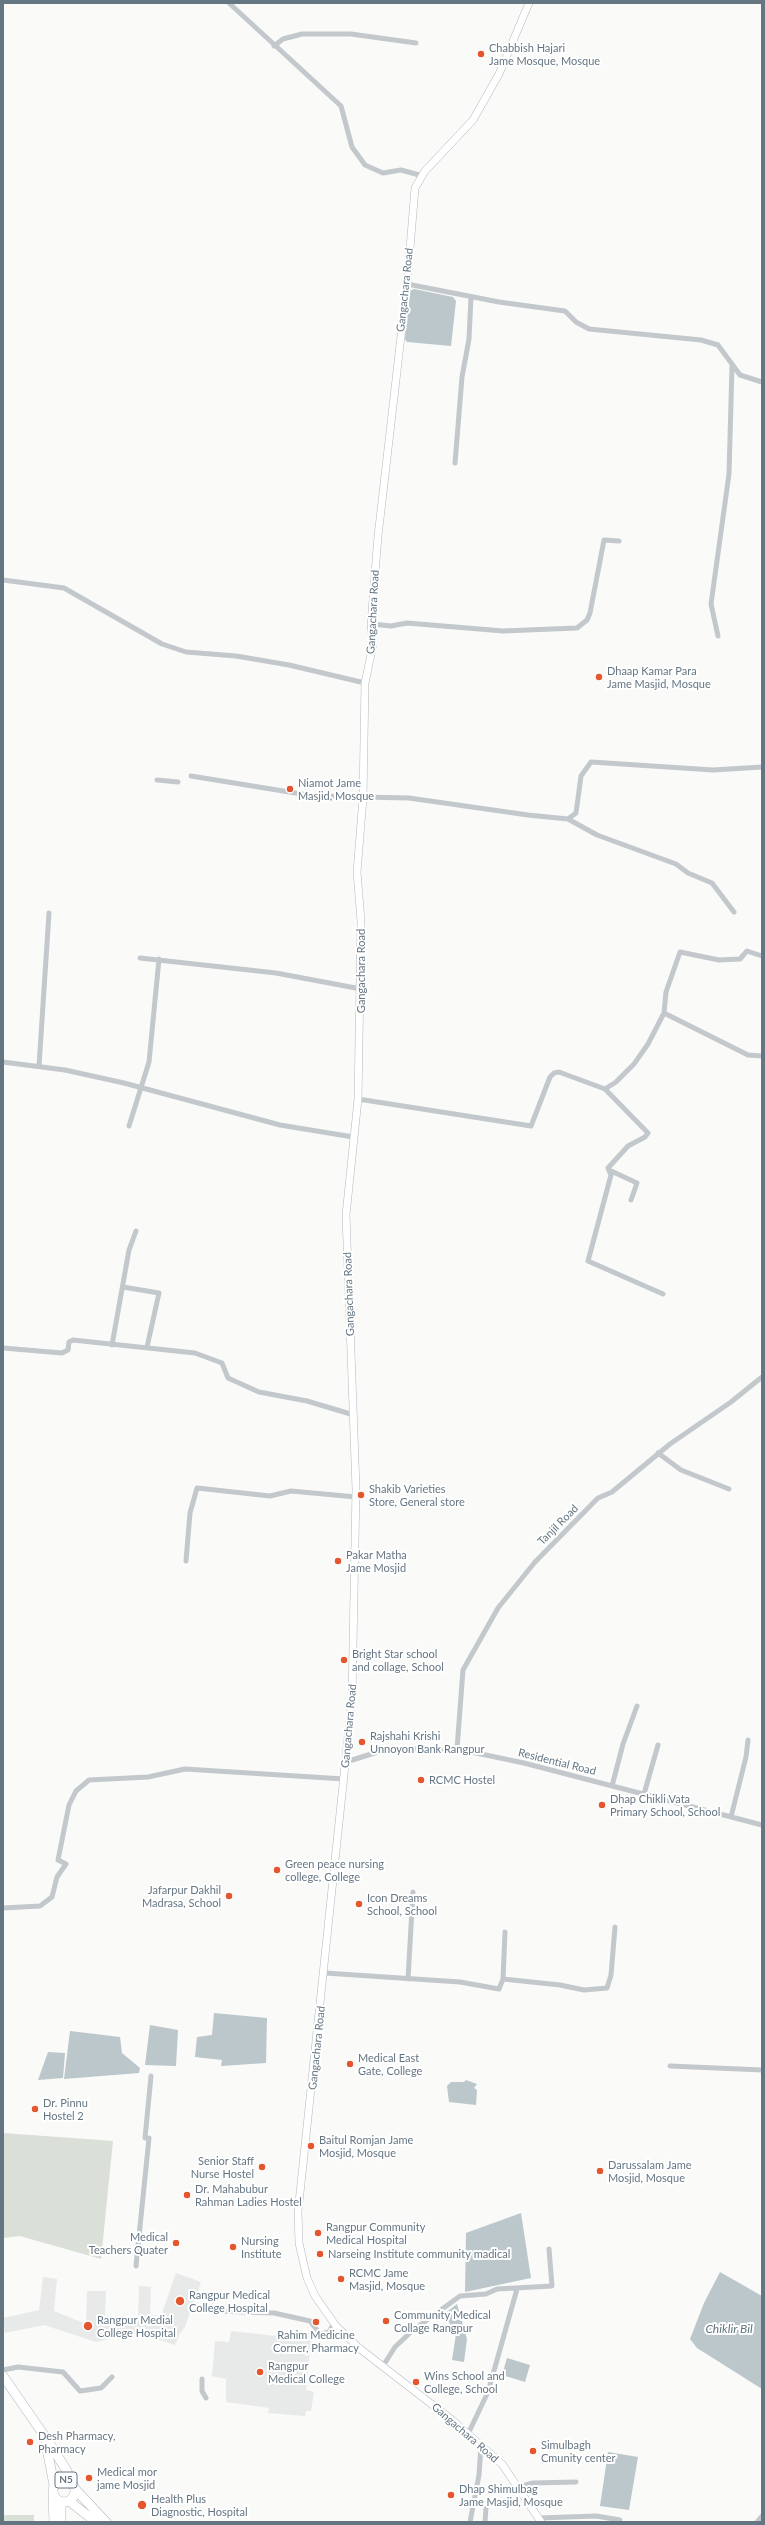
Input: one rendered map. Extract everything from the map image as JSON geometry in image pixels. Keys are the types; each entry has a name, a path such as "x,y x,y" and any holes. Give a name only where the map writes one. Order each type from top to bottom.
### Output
{"highway":[{"name":"N5","path":"3,2376 42,2431 54,2485 54,2522"},
{"path":"42,2431 67,2471 73,2485 106,2522"},
{"name":"N5","path":"54,2485 61,2480 73,2485 75,2494 65,2502 61,2522"},
{"name":"N5","path":"53,2495 65,2502"},
{"path":"65,2502 96,2522"}],"main road":[{"name":"Gangachara Road","path":"529,3 500,74 473,120 423,176 415,188 407,284 370,624 373,646 365,684 363,798 357,872 361,921 358,1099 346,1215 356,1497 354,1643 346,1762 298,2228 307,2278 315,2296 334,2323 359,2348 384,2366 468,2434 502,2464 540,2520"}],"street":[{"path":"229,3 341,106 352,147 365,164 383,173 401,170 423,176"},
{"path":"274,46 283,39 302,34 351,34 416,43"},
{"path":"407,284 471,297 565,311 576,322 589,329 701,340 718,345 740,375 762,382"},
{"path":"455,463 460,426 462,377 469,339 471,297"},
{"path":"718,636 711,604 729,474 732,366"},
{"path":"370,624 391,626 407,623 503,631 577,628 587,620 590,613 604,540 618,541"},
{"path":"3,580 64,588 162,644 186,652 236,656 289,665 365,684"},
{"path":"568,819 576,813 581,776 591,762 713,770 762,768"},
{"path":"191,776 314,796 409,798 528,815 568,819 597,835 676,864 688,873 712,883 734,912"},
{"path":"156,780 178,782"},
{"path":"39,1066 49,913"},
{"path":"605,1089 616,1082 634,1064 648,1044 664,1013 666,992 680,952 719,960 740,959 747,951 762,956"},
{"path":"140,958 276,973 361,989"},
{"path":"129,1126 149,1062 160,959"},
{"path":"664,1013 748,1055 762,1056"},
{"path":"3,1062 39,1066 140,1088 280,1125 354,1137"},
{"path":"358,1099 527,1127 534,1123 550,1077 554,1073 559,1072 605,1089 647,1129 648,1132 645,1137 628,1146 608,1170"},
{"path":"608,1170 637,1183 631,1200"},
{"path":"608,1170 611,1175 588,1261 663,1294"},
{"path":"112,1345 129,1250 136,1231"},
{"path":"123,1286 159,1293 147,1347"},
{"path":"3,1348 62,1353 68,1350 70,1340 195,1353 222,1363 228,1378 259,1392 308,1401 354,1416"},
{"name":"Tanjil Road","path":"457,1749 464,1670 498,1608 535,1562 598,1498 612,1492 658,1453 731,1402 762,1377"},
{"path":"658,1453 681,1470 729,1490"},
{"path":"186,1561 190,1513 198,1488 270,1496 291,1491 356,1497"},
{"path":"612,1786 623,1744 637,1706"},
{"path":"731,1817 746,1758 748,1740"},
{"path":"644,1794 658,1745"},
{"name":"Residential Road","path":"346,1762 387,1749 457,1749 612,1786 762,1825"},
{"path":"3,1908 40,1906 52,1897 57,1877 66,1864 58,1860 69,1805 76,1791 89,1780 148,1777 185,1769 344,1779"},
{"path":"408,1980 413,1892"},
{"path":"502,1979 584,1990 607,1988 611,1975 614,1927"},
{"path":"325,1973 408,1980 460,1982 499,1989 502,1979 505,1932"},
{"path":"670,2066 762,2070"},
{"path":"136,2266 147,2138 150,2076"},
{"path":"384,2366 396,2348 412,2331 451,2301 460,2296 486,2294 497,2289 552,2286 549,2249"},
{"path":"468,2434 488,2392 517,2289"},
{"path":"216,2311 274,2313 310,2321 320,2334 329,2332 334,2323"},
{"path":"3,2370 18,2367 63,2372 70,2382 80,2391 100,2388 112,2377"},
{"path":"202,2379 202,2391 206,2398"},
{"path":"470,2522 479,2475 482,2446"},
{"path":"518,2487 533,2483 576,2482"},
{"path":"485,2522 486,2508"},
{"path":"540,2520 596,2516 620,2520"},
{"path":"757,2522 762,2516"}],"shaded area":[{"path":"3,2133 113,2141 101,2259 20,2236 3,2238"},
{"name":"Rangpur Medical College Hospital","path":"176,2273 201,2282 185,2327 180,2333 175,2345 138,2333 96,2342 44,2325 5,2333 3,2318 39,2310 43,2277 57,2279 54,2311 86,2324 87,2291 106,2291 105,2321 138,2322 139,2286 151,2287 150,2315 161,2316"},
{"name":"Rangpur Medical College","path":"277,2330 312,2333 306,2390 314,2392 311,2411 306,2411 305,2416 268,2413 269,2408 226,2402 226,2379 212,2376 215,2341 229,2342 231,2331 276,2336"},
{"path":"3,2515 34,2515 34,2522 3,2522"}],"water":[{"path":"414,289 453,297 456,301 451,346 407,342 405,339 409,291"},
{"path":"214,2013 267,2018 266,2063 221,2066 222,2060 195,2057 197,2037 212,2035"},
{"path":"150,2025 178,2030 176,2066 145,2065"},
{"path":"70,2031 120,2037 122,2053 140,2068 139,2073 64,2079"},
{"path":"48,2052 65,2053 63,2078 38,2080"},
{"path":"466,2080 477,2084 474,2088 477,2090 476,2105 449,2102 447,2086 451,2082 464,2082"},
{"path":"521,2213 531,2278 465,2292 466,2233"},
{"name":"Chiklir Bil","path":"720,2272 762,2296 762,2389 697,2348 690,2339 704,2303"},
{"path":"457,2304 467,2339 464,2362 452,2360 456,2334 444,2314"},
{"path":"507,2358 530,2365 525,2382 502,2375"},
{"path":"608,2452 638,2457 629,2510 600,2506"}],"place":[{"name":"Chabbish Hajari Jame Mosque, Mosque","path":"481,54"},
{"name":"Dhaap Kamar Para Jame Masjid, Mosque","path":"599,677"},
{"name":"Niamot Jame Masjid, Mosque","path":"290,789"},
{"name":"Shakib Varieties Store, General store","path":"361,1495"},
{"name":"Pakar Matha Jame Mosjid","path":"338,1561"},
{"name":"Bright Star school and collage, School","path":"344,1660"},
{"name":"Rajshahi Krishi Unnoyon Bank Rangpur","path":"362,1742"},
{"name":"RCMC Hostel","path":"421,1780"},
{"name":"Dhap Chikli Vata Primary School, School","path":"602,1805"},
{"name":"Green peace nursing college, College","path":"277,1870"},
{"name":"Jafarpur Dakhil Madrasa, School","path":"229,1896"},
{"name":"Icon Dreams School, School","path":"359,1904"},
{"name":"Medical East Gate, College","path":"350,2064"},
{"name":"Dr. Pinnu Hostel 2","path":"35,2109"},
{"name":"Baitul Romjan Jame Mosjid, Mosque","path":"311,2146"},
{"name":"Senior Staff Nurse Hostel","path":"262,2167"},
{"name":"Darussalam Jame Mosjid, Mosque","path":"600,2171"},
{"name":"Dr. Mahabubur Rahman Ladies Hostel","path":"187,2195"},
{"name":"Rangpur Community Medical Hospital","path":"318,2233"},
{"name":"Medical Teachers Quater","path":"176,2243"},
{"name":"Nursing Institute","path":"233,2247"},
{"name":"Narseing Institute community madical","path":"320,2254"},
{"name":"RCMC Jame Masjid, Mosque","path":"341,2279"},
{"name":"Rangpur Medical College Hospital","path":"180,2301"},
{"name":"Community Medical Collage Rangpur","path":"386,2321"},
{"name":"Rahim Medicine Corner, Pharmacy","path":"316,2322"},
{"name":"Rangpur Medial College Hospital","path":"88,2326"},
{"name":"Rangpur Medical College","path":"260,2372"},
{"name":"Wins School and College, School","path":"416,2382"},
{"name":"Desh Pharmacy, Pharmacy","path":"30,2442"},
{"name":"Simulbagh Cmunity center","path":"533,2451"},
{"name":"Medical mor jame Mosjid","path":"89,2478"},
{"name":"Dhap Shimulbag Jame Masjid, Mosque","path":"451,2495"},
{"name":"Health Plus Diagnostic, Hospital","path":"142,2505"}]}
